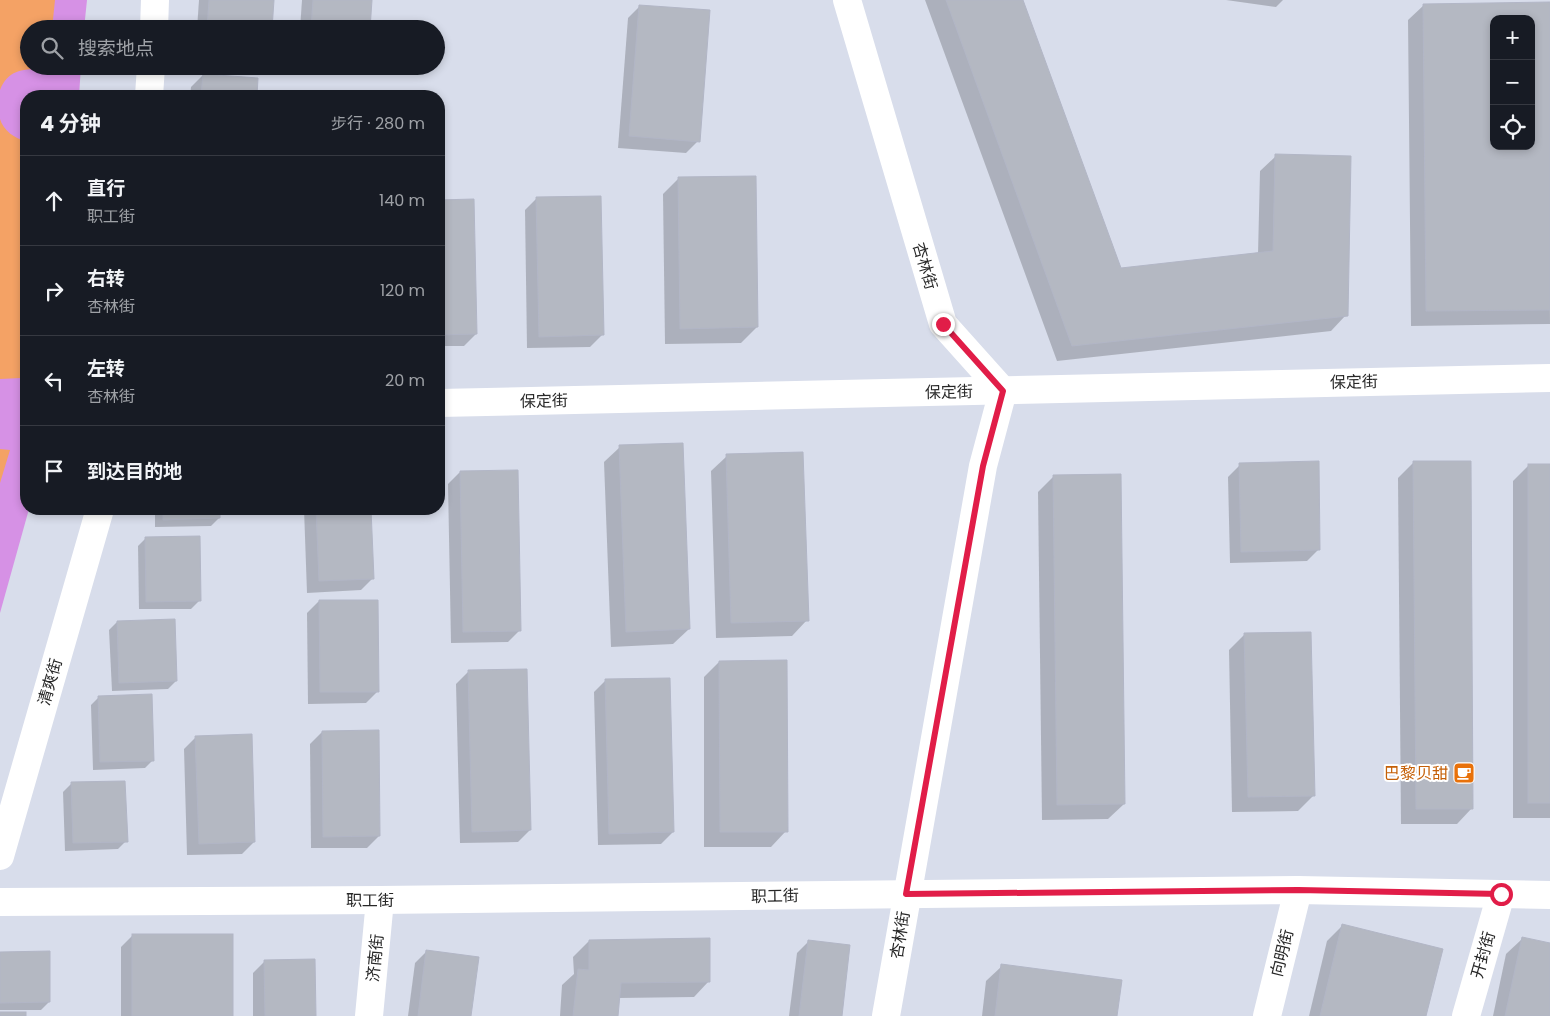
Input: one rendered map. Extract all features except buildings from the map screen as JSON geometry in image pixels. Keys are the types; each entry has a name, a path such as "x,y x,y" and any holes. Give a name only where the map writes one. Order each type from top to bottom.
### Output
{"street":[{"path":"155,20 156,0"},
{"name":"杏林街","path":"847,0 943,324 1003,391 983,466 886,1016"},
{"path":"149,90 150,75"},
{"name":"保定街","path":"445,403 1550,378"},
{"name":"清爽街","path":"0,856 98,515"},
{"name":"职工街","path":"0,902 380,900 1298,890 1550,895"},
{"name":"向明街","path":"1267,1016 1298,890"},
{"name":"开封街","path":"1466,1016 1501,894"},
{"name":"济南街","path":"369,1016 380,900"}],"shaded area":[{"path":"0,0 87,0 85,20 20,20 20,75 80,75 79,90 20,90 20,515 27,515 0,613"},
{"path":"0,0 55,0 53,20 20,20 20,71 8,77 0,90"},
{"path":"0,119 10,133 20,139 20,378 0,379"},
{"path":"0,449 10,450 0,483"}],"place":[{"name":"巴黎贝甜","path":"1464,773"}],"route":[{"path":"943,324 1003,391 983,466 906,894 1298,890 1501,894"}]}
